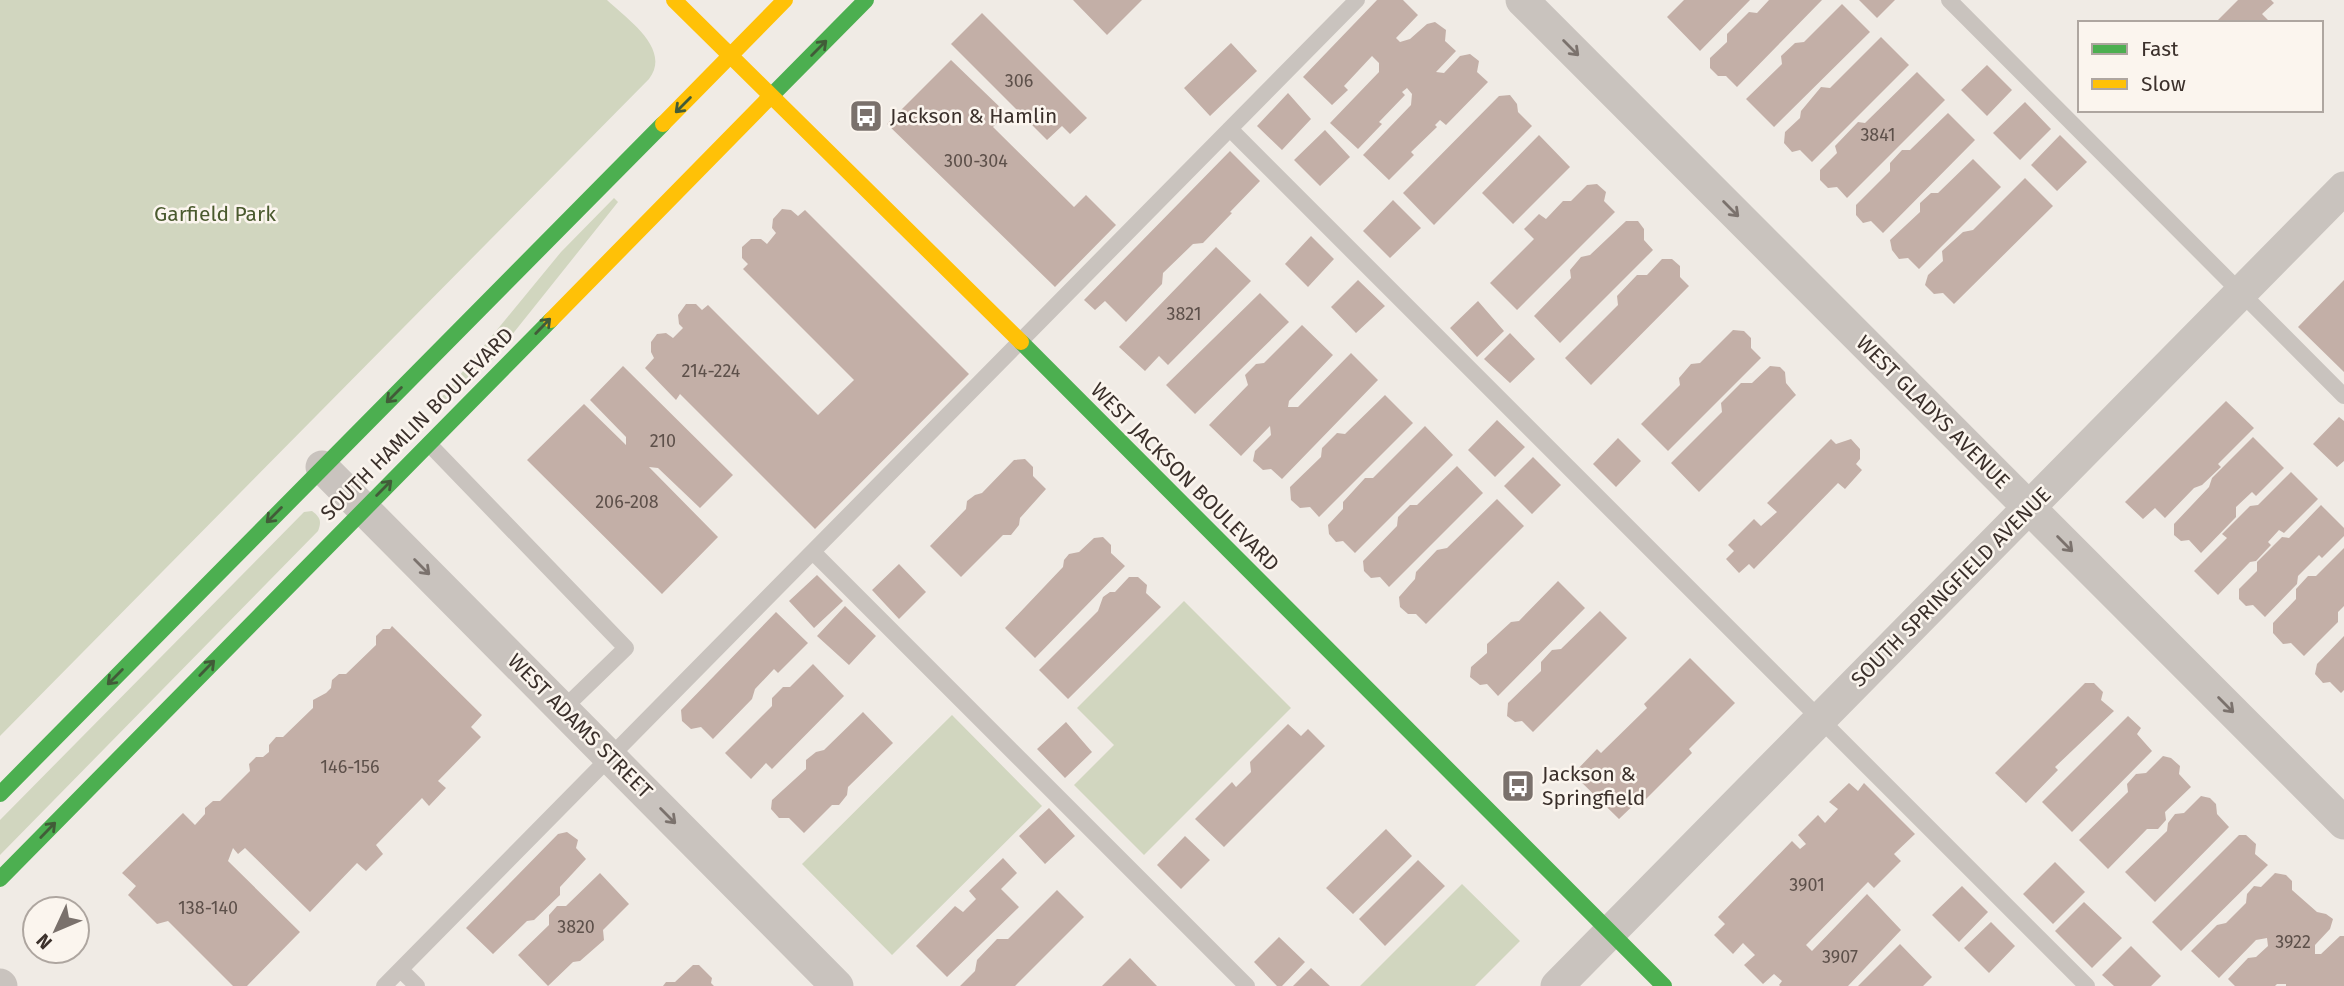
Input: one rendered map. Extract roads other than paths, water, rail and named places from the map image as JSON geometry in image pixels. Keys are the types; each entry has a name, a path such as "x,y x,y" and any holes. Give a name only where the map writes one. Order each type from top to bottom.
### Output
{"street":[{"name":"WEST JACKSON BOULEVARD","path":"674,0 1020,341 1664,986"},
{"name":"SOUTH HAMLIN BOULEVARD","path":"0,794 785,0"},
{"name":"SOUTH HAMLIN BOULEVARD","path":"0,879 866,0"},
{"name":"WEST GLADYS AVENUE","path":"1522,0 2344,823"},
{"name":"SOUTH SPRINGFIELD AVENUE","path":"1557,986 2344,188"},
{"name":"WEST ADAMS STREET","path":"322,467 837,986"}],"lane":[{"path":"384,986 1357,0"},
{"path":"1949,0 2344,396"},
{"path":"1230,129 2087,986"},
{"path":"428,443 626,648 562,709"},
{"path":"813,552 1247,986"},
{"path":"401,970 417,986"}],"place":[{"name":"Jackson & Hamlin","path":"866,116"},
{"name":"Jackson & Springfield","path":"1518,786"}],"park label":[{"name":"Garfield Park","path":"215,214"}]}
